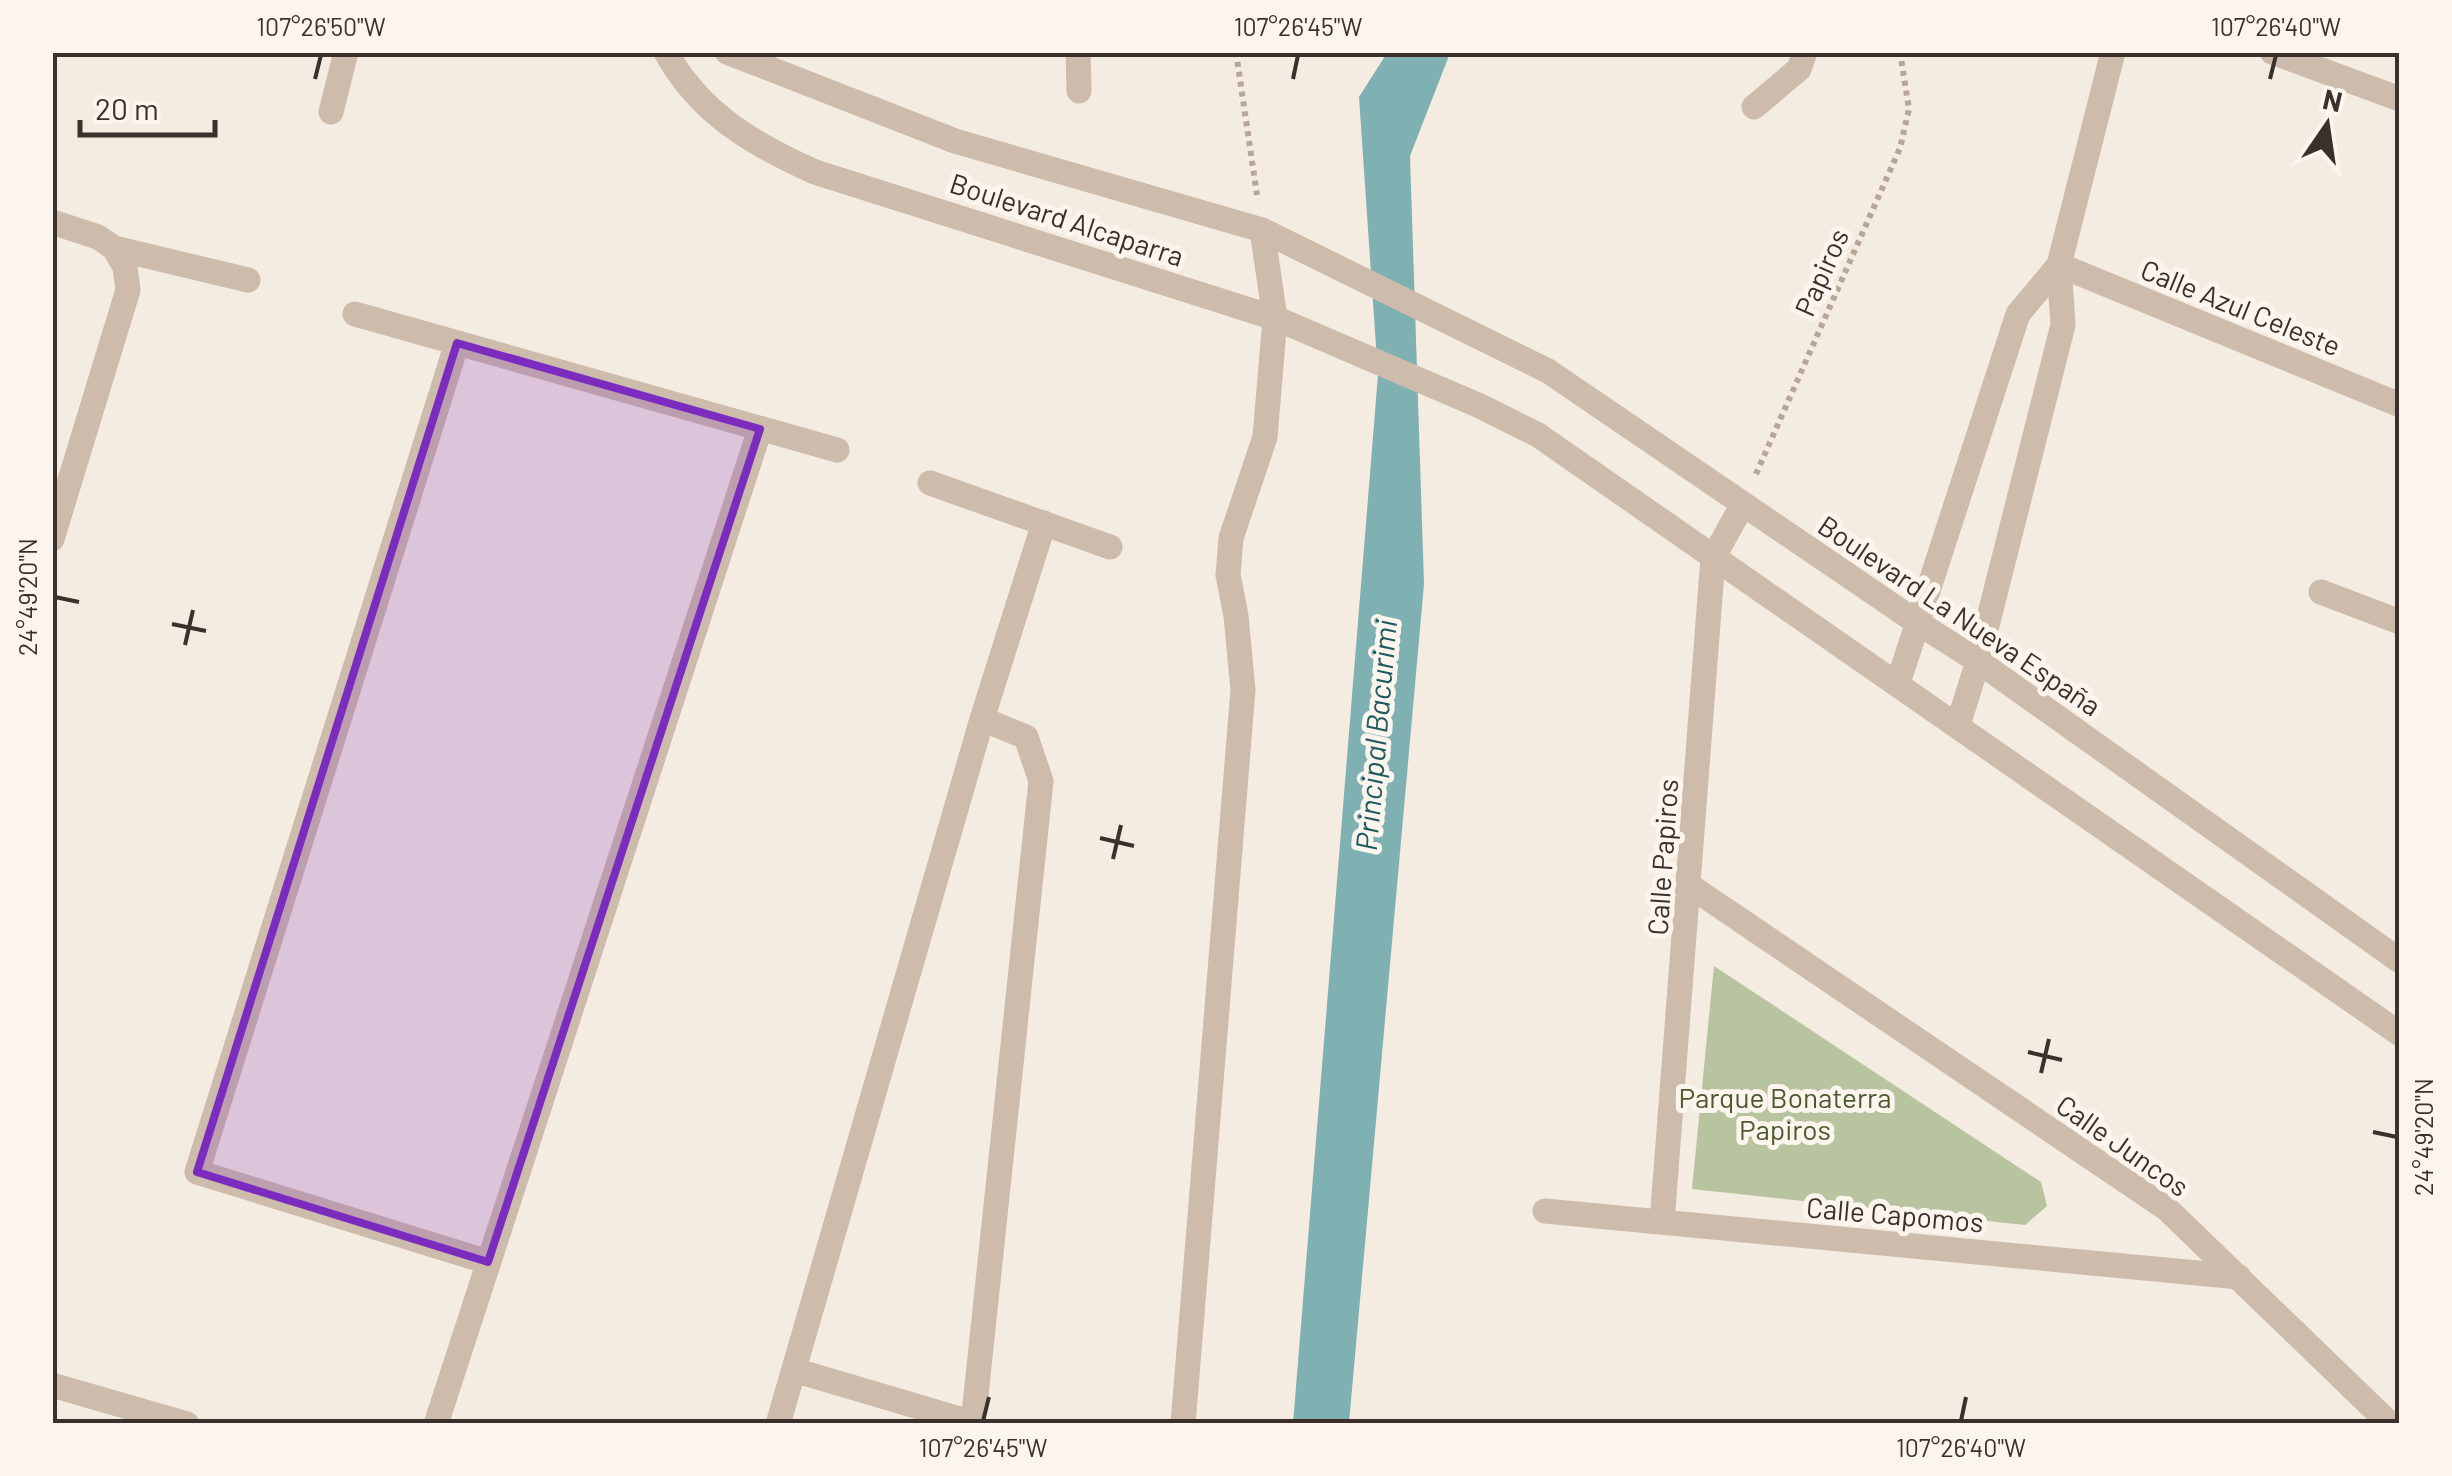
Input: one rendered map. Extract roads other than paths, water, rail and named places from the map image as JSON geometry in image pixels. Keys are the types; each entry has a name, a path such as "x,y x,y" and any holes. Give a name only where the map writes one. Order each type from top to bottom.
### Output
{"street":[{"path":"331,112 346,52"},
{"name":"Boulevard Alcaparra","path":"666,52 678,75 702,102 765,150 815,172 1310,331 1538,435 1713,558"},
{"name":"Boulevard Alcaparra","path":"727,52 954,140 1262,230 1476,336"},
{"path":"1078,52 1079,90"},
{"path":"1754,107 1800,69 1805,52"},
{"path":"1958,726 2063,325 2059,265 2113,52"},
{"path":"2272,52 2400,99"},
{"path":"52,222 98,236 114,248 248,280"},
{"path":"1184,1424 1243,690 1228,575 1232,538 1266,437 1275,318 1262,230"},
{"path":"52,538 128,290 125,268 114,248"},
{"path":"1898,683 2018,314 2059,265"},
{"name":"Calle Azul Celeste","path":"2059,265 2400,405"},
{"path":"355,314 837,450"},
{"name":"Boulevard La Nueva España","path":"1476,336 1548,371 1915,622 1978,660 2400,961"},
{"path":"456,343 197,1172 488,1262"},
{"path":"436,1424 760,429"},
{"path":"930,483 1110,546"},
{"name":"Calle Papiros","path":"1662,1222 1713,558 1743,504"},
{"path":"778,1424 982,719 1044,523"},
{"path":"1713,558 2400,1034"},
{"path":"2320,592 2400,622"},
{"path":"794,1370 973,1422 1041,781 1026,737 982,719"},
{"name":"Calle Juncos","path":"1690,886 2168,1210 2390,1424"},
{"name":"Calle Capomos","path":"1545,1212 2239,1277"},
{"path":"52,1385 187,1424"}],"water":[{"name":"Principal Bacurimi","path":"1387,53 1450,53 1410,156 1424,584 1349,1423 1293,1424 1378,375 1359,97"}],"park label":[{"name":"Parque Bonaterra Papiros","path":"1785,1113"}]}
